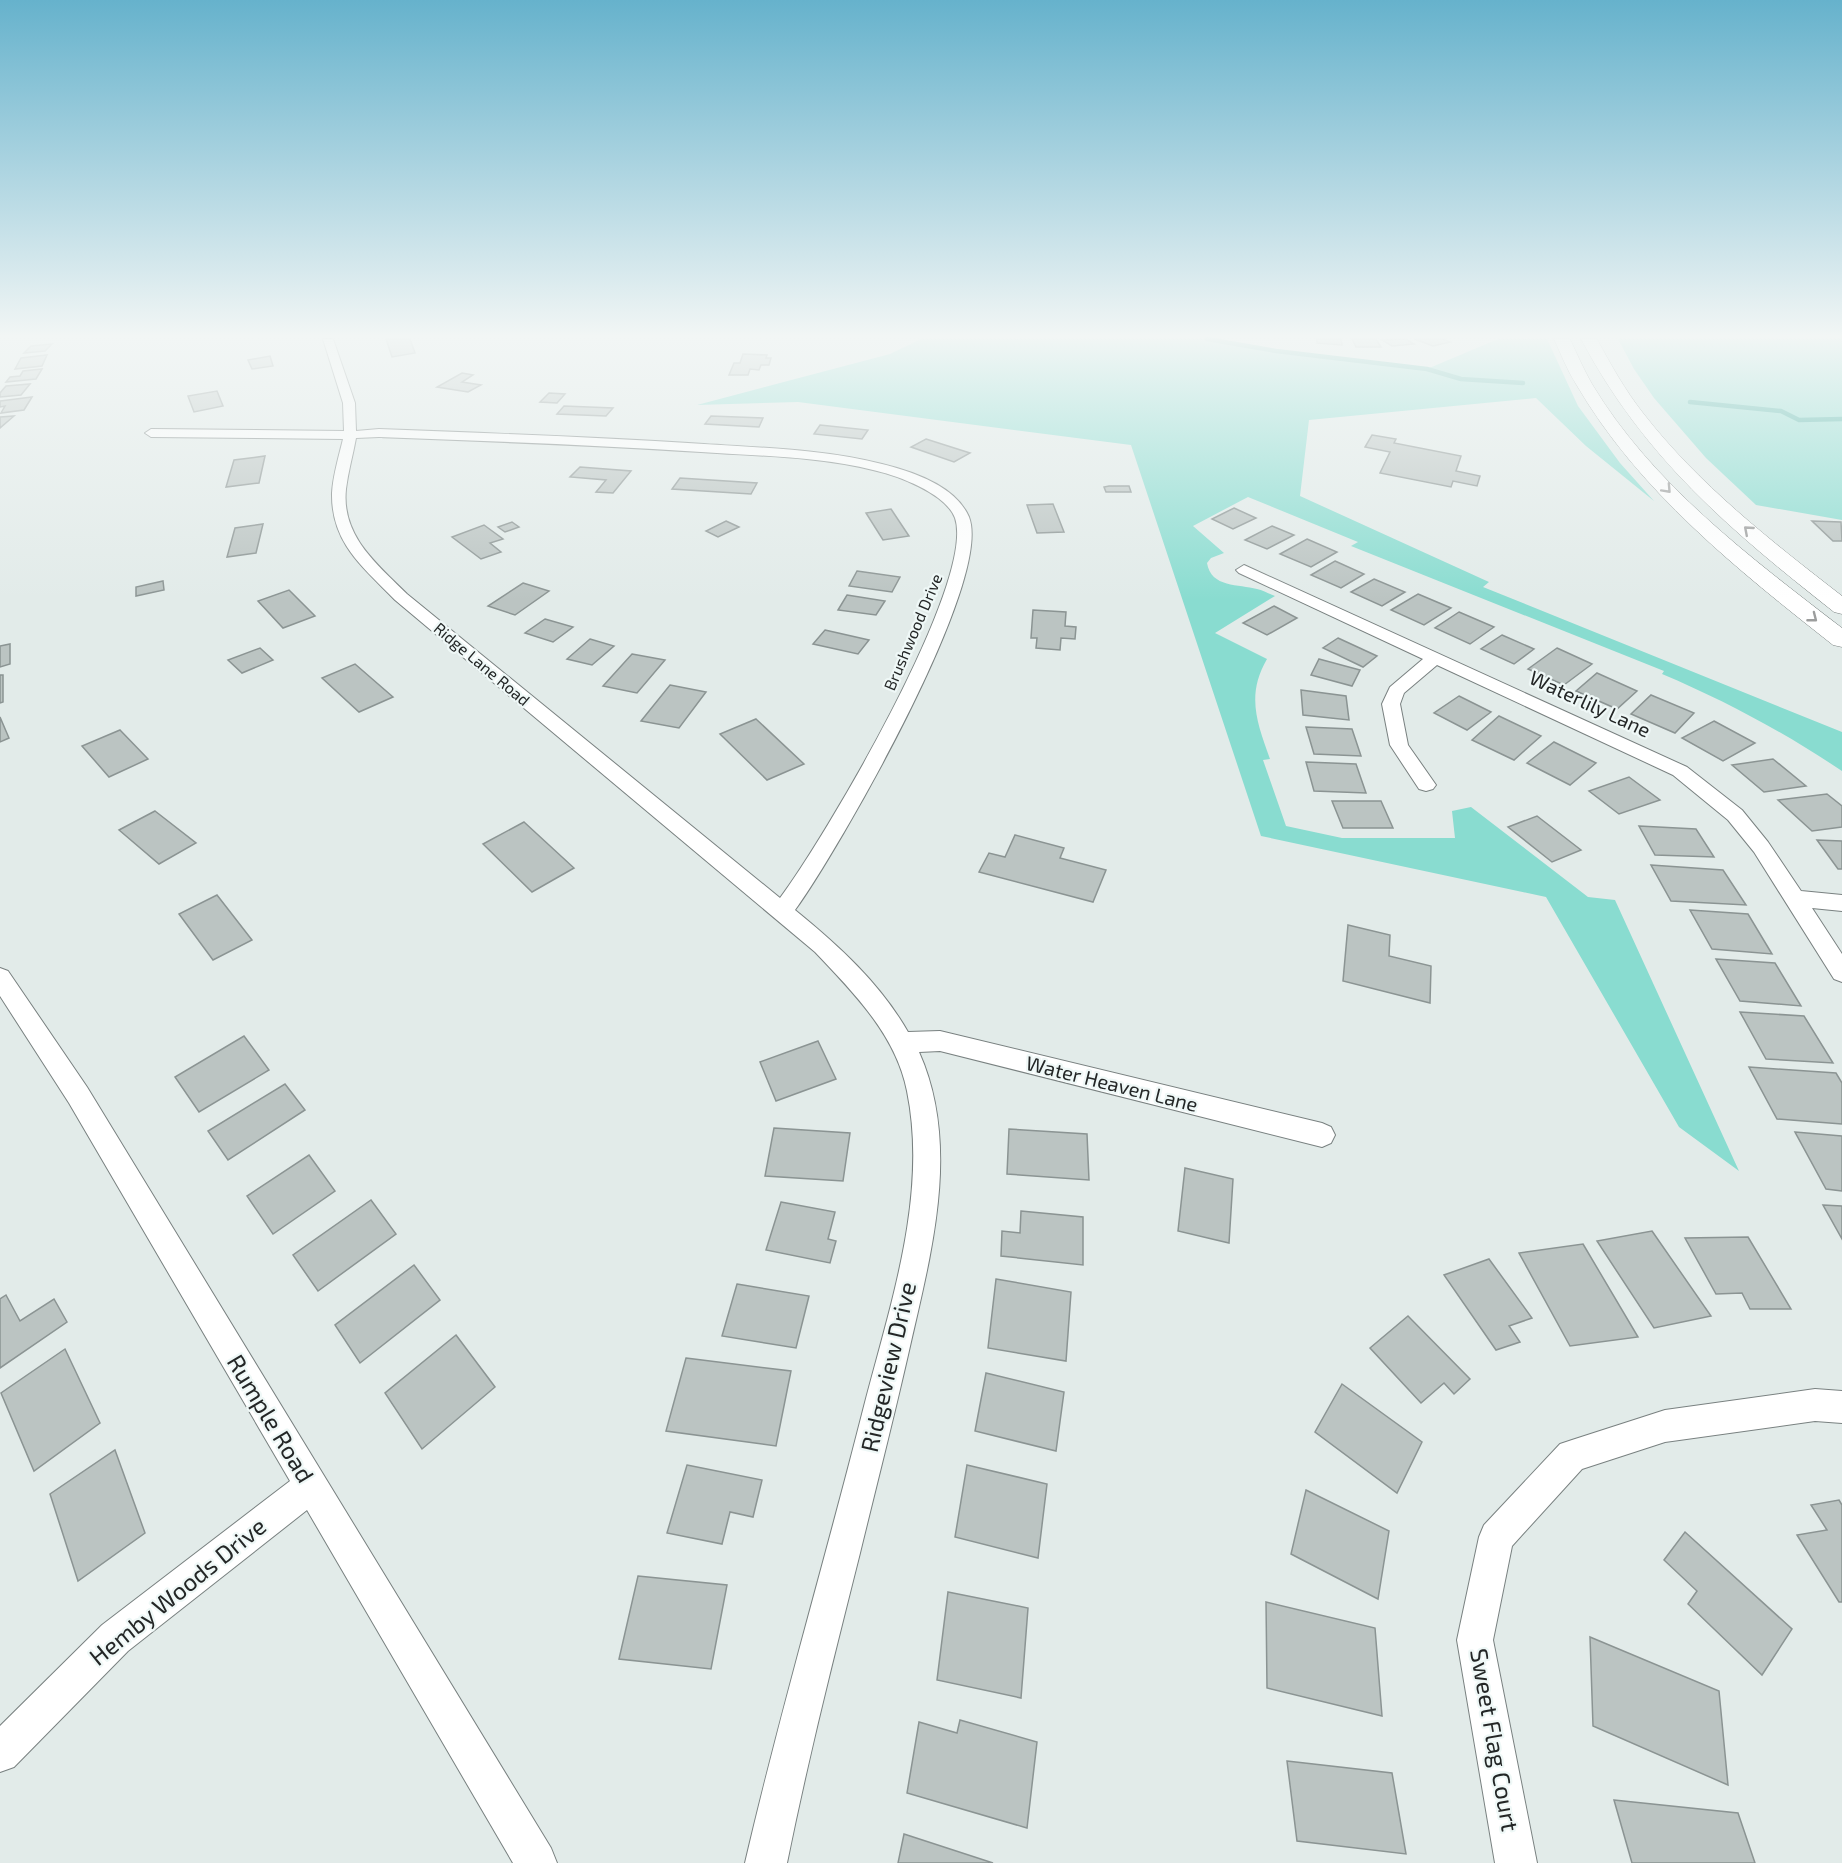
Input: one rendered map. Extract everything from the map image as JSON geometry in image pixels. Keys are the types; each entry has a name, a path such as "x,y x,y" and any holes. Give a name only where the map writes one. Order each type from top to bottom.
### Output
{"main road":[{"path":"1613,426 1667,489 1742,561 1842,640"},
{"path":"1647,426 1699,484 1786,563 1842,607"}],"street":[{"name":"Ridge Lane Road","path":"350,426 339,491 340,514 345,533 356,550 401,597 782,911"},
{"name":"Brushwood Drive","path":"151,433 350,435 379,433 604,442 854,462 892,471 934,490 955,506 964,524 965,543 955,585 919,670 874,764 804,882 782,911"},
{"name":"Waterlily Lane","path":"1244,570 1680,771 1735,815 1761,847 1797,899 1842,973"},
{"path":"1426,785 1399,745 1391,704 1396,691 1435,657"},
{"path":"1797,899 1842,903"},
{"name":"Ridgeview Drive","path":"766,1863 778,1804 865,1469 910,1279 922,1212 926,1166 926,1126 919,1087 902,1042 890,1022 856,979 824,946 782,911"},
{"name":"Rumple Road","path":"2,986 78,1095 536,1863"},
{"name":"Water Heaven Lane","path":"902,1042 940,1041 1322,1135"},
{"name":"Sweet Flag Court","path":"1516,1863 1475,1640 1496,1537 1572,1456 1665,1426 1815,1405 1842,1407"},
{"name":"Hemby Woods Drive","path":"0,1753 115,1638 310,1487"}],"green space":[{"path":"983,426 1308,426 1300,496 1489,582 1483,587 1842,732 1842,771 1755,718 1662,674 1664,671 1351,546 1358,542 1248,497 1193,526 1224,553 1211,558 1207,563 1214,577 1220,581 1275,596 1215,633 1267,659 1257,685 1256,709 1270,759 1263,760 1286,826 1342,838 1455,838 1452,811 1471,807 1588,897 1615,900 1739,1171 1679,1127 1546,897 1261,836 1131,445"},
{"path":"1565,426 1593,426 1620,463 1654,501 1586,446"},
{"path":"1678,426 1842,426 1842,520 1756,505 1706,458"}],"building":[{"path":"819,426 868,430 862,439 814,434"},
{"path":"1372,435 1396,439 1394,443 1461,456 1456,471 1480,476 1477,486 1453,481 1451,487 1380,473 1390,452 1365,447"},
{"path":"926,439 970,453 954,462 911,447"},
{"path":"265,456 259,483 226,487 234,460"},
{"path":"580,467 631,471 613,493 596,492 606,480 570,477"},
{"path":"680,478 757,483 751,494 672,489"},
{"path":"1129,486 1131,492 1106,492 1104,487"},
{"path":"1053,504 1064,532 1037,533 1027,505"},
{"path":"1234,508 1256,518 1233,529 1212,519"},
{"path":"891,509 909,536 883,540 866,513"},
{"path":"726,521 739,527 718,537 706,531"},
{"path":"1812,521 1841,522 1842,541 1833,541"},
{"path":"512,522 519,527 505,532 498,527"},
{"path":"263,524 256,553 227,557 235,528"},
{"path":"484,525 503,539 490,543 501,552 481,559 452,537"},
{"path":"1272,526 1294,535 1267,549 1245,540"},
{"path":"1307,539 1337,552 1311,567 1280,554"},
{"path":"1335,561 1364,574 1341,588 1311,575"},
{"path":"857,571 900,577 892,592 849,586"},
{"path":"1374,579 1405,592 1382,606 1351,592"},
{"path":"163,581 164,590 136,596 136,587"},
{"path":"523,583 549,591 515,615 488,606"},
{"path":"289,590 315,616 283,628 258,601"},
{"path":"1418,594 1451,608 1424,625 1391,610"},
{"path":"847,595 885,601 876,615 838,610"},
{"path":"1274,606 1297,618 1267,635 1243,623"},
{"path":"1033,610 1066,612 1065,626 1076,627 1075,639 1061,638 1060,650 1036,648 1037,638 1031,638"},
{"path":"1459,612 1494,627 1470,644 1435,628"},
{"path":"545,619 573,627 553,642 525,633"},
{"path":"825,630 869,640 858,654 813,644"},
{"path":"1502,635 1534,649 1514,664 1481,649"},
{"path":"1338,638 1377,656 1363,667 1323,648"},
{"path":"590,639 614,646 592,665 567,659"},
{"path":"10,644 10,664 0,667 0,646"},
{"path":"260,648 273,660 242,673 228,660"},
{"path":"1557,648 1592,664 1564,685 1528,669"},
{"path":"632,654 665,660 637,693 603,686"},
{"path":"1319,659 1360,670 1352,686 1311,675"},
{"path":"355,664 393,697 359,712 322,678"},
{"path":"1597,673 1637,691 1617,709 1576,691"},
{"path":"0,675 3,675 3,702 0,703"},
{"path":"670,685 706,692 679,728 641,721"},
{"path":"1301,690 1346,696 1349,720 1303,715"},
{"path":"1651,695 1694,713 1675,733 1631,714"},
{"path":"1459,696 1491,712 1467,730 1434,713"},
{"path":"1499,716 1541,736 1514,760 1472,740"},
{"path":"0,717 9,738 0,742"},
{"path":"756,719 804,764 767,780 720,734"},
{"path":"1714,721 1755,743 1723,761 1682,738"},
{"path":"1306,727 1352,729 1361,756 1314,754"},
{"path":"120,730 148,759 109,777 82,746"},
{"path":"1554,742 1596,763 1570,785 1527,763"},
{"path":"1773,759 1806,786 1764,792 1732,765"},
{"path":"1306,762 1356,764 1366,793 1314,791"},
{"path":"1629,777 1660,800 1619,814 1589,791"},
{"path":"1827,794 1842,806 1842,827 1812,831 1778,800"},
{"path":"1332,801 1381,801 1393,828 1343,828"},
{"path":"155,811 196,843 159,864 119,830"},
{"path":"1537,816 1581,850 1552,862 1508,827"},
{"path":"524,822 574,868 532,892 483,844"},
{"path":"1639,826 1696,829 1714,857 1655,855"},
{"path":"1015,835 1064,848 1060,858 1106,870 1093,902 979,872 989,853 1005,857"},
{"path":"1817,840 1842,841 1842,869 1838,869"},
{"path":"1651,865 1723,870 1746,905 1671,901"},
{"path":"217,895 252,940 213,960 179,914"},
{"path":"1690,910 1748,914 1772,954 1712,949"},
{"path":"1348,925 1390,935 1389,956 1431,966 1430,1003 1343,981"},
{"path":"1716,959 1775,963 1801,1006 1740,1001"},
{"path":"1740,1012 1804,1016 1833,1063 1766,1059"},
{"path":"244,1036 269,1070 199,1112 175,1077"},
{"path":"818,1041 836,1079 776,1101 760,1062"},
{"path":"1749,1067 1836,1073 1842,1083 1842,1124 1777,1119"},
{"path":"285,1084 305,1110 228,1160 208,1131"},
{"path":"774,1128 850,1133 843,1181 765,1176"},
{"path":"1009,1129 1087,1134 1089,1180 1007,1174"},
{"path":"1795,1132 1842,1136 1842,1191 1826,1189"},
{"path":"309,1155 335,1191 273,1234 247,1196"},
{"path":"1185,1168 1233,1179 1229,1243 1178,1231"},
{"path":"371,1200 396,1234 318,1291 293,1255"},
{"path":"781,1202 835,1212 828,1239 836,1241 830,1263 766,1250"},
{"path":"1823,1205 1842,1206 1842,1239"},
{"path":"1021,1211 1083,1217 1083,1265 1001,1256 1002,1231 1020,1233"},
{"path":"1652,1231 1711,1316 1654,1328 1597,1241"},
{"path":"1748,1237 1791,1309 1750,1309 1742,1293 1716,1294 1685,1238"},
{"path":"1583,1244 1638,1337 1570,1346 1519,1253"},
{"path":"1489,1259 1532,1318 1509,1326 1520,1342 1496,1350 1444,1275"},
{"path":"414,1265 440,1300 360,1363 335,1325"},
{"path":"996,1279 1071,1292 1066,1361 988,1348"},
{"path":"737,1284 809,1296 796,1348 722,1336"},
{"path":"6,1295 20,1321 54,1299 67,1322 0,1368 0,1299"},
{"path":"1408,1316 1470,1379 1454,1394 1444,1383 1421,1403 1370,1348"},
{"path":"456,1335 495,1387 422,1449 385,1393"},
{"path":"65,1349 100,1423 34,1471 1,1393"},
{"path":"686,1358 791,1371 776,1446 666,1431"},
{"path":"986,1373 1064,1392 1056,1451 975,1431"},
{"path":"1342,1384 1422,1442 1397,1493 1315,1432"},
{"path":"115,1450 145,1533 78,1581 50,1494"},
{"path":"687,1465 762,1480 753,1517 730,1512 722,1544 667,1533"},
{"path":"967,1465 1047,1484 1038,1558 955,1537"},
{"path":"1306,1490 1389,1531 1378,1599 1291,1554"},
{"path":"1839,1500 1842,1505 1842,1602 1839,1602 1797,1535 1827,1530 1811,1505"},
{"path":"1685,1532 1792,1629 1762,1675 1688,1604 1697,1591 1664,1560"},
{"path":"638,1576 727,1585 711,1669 619,1659"},
{"path":"948,1592 1028,1608 1021,1698 937,1680"},
{"path":"1266,1602 1375,1628 1382,1716 1267,1688"},
{"path":"1590,1637 1719,1691 1728,1785 1593,1726"},
{"path":"960,1720 1037,1742 1027,1828 907,1793 919,1722 957,1733"},
{"path":"1287,1761 1392,1773 1406,1854 1297,1841"},
{"path":"1614,1800 1738,1813 1755,1863 1632,1863"},
{"path":"904,1834 993,1863 898,1863"}]}
